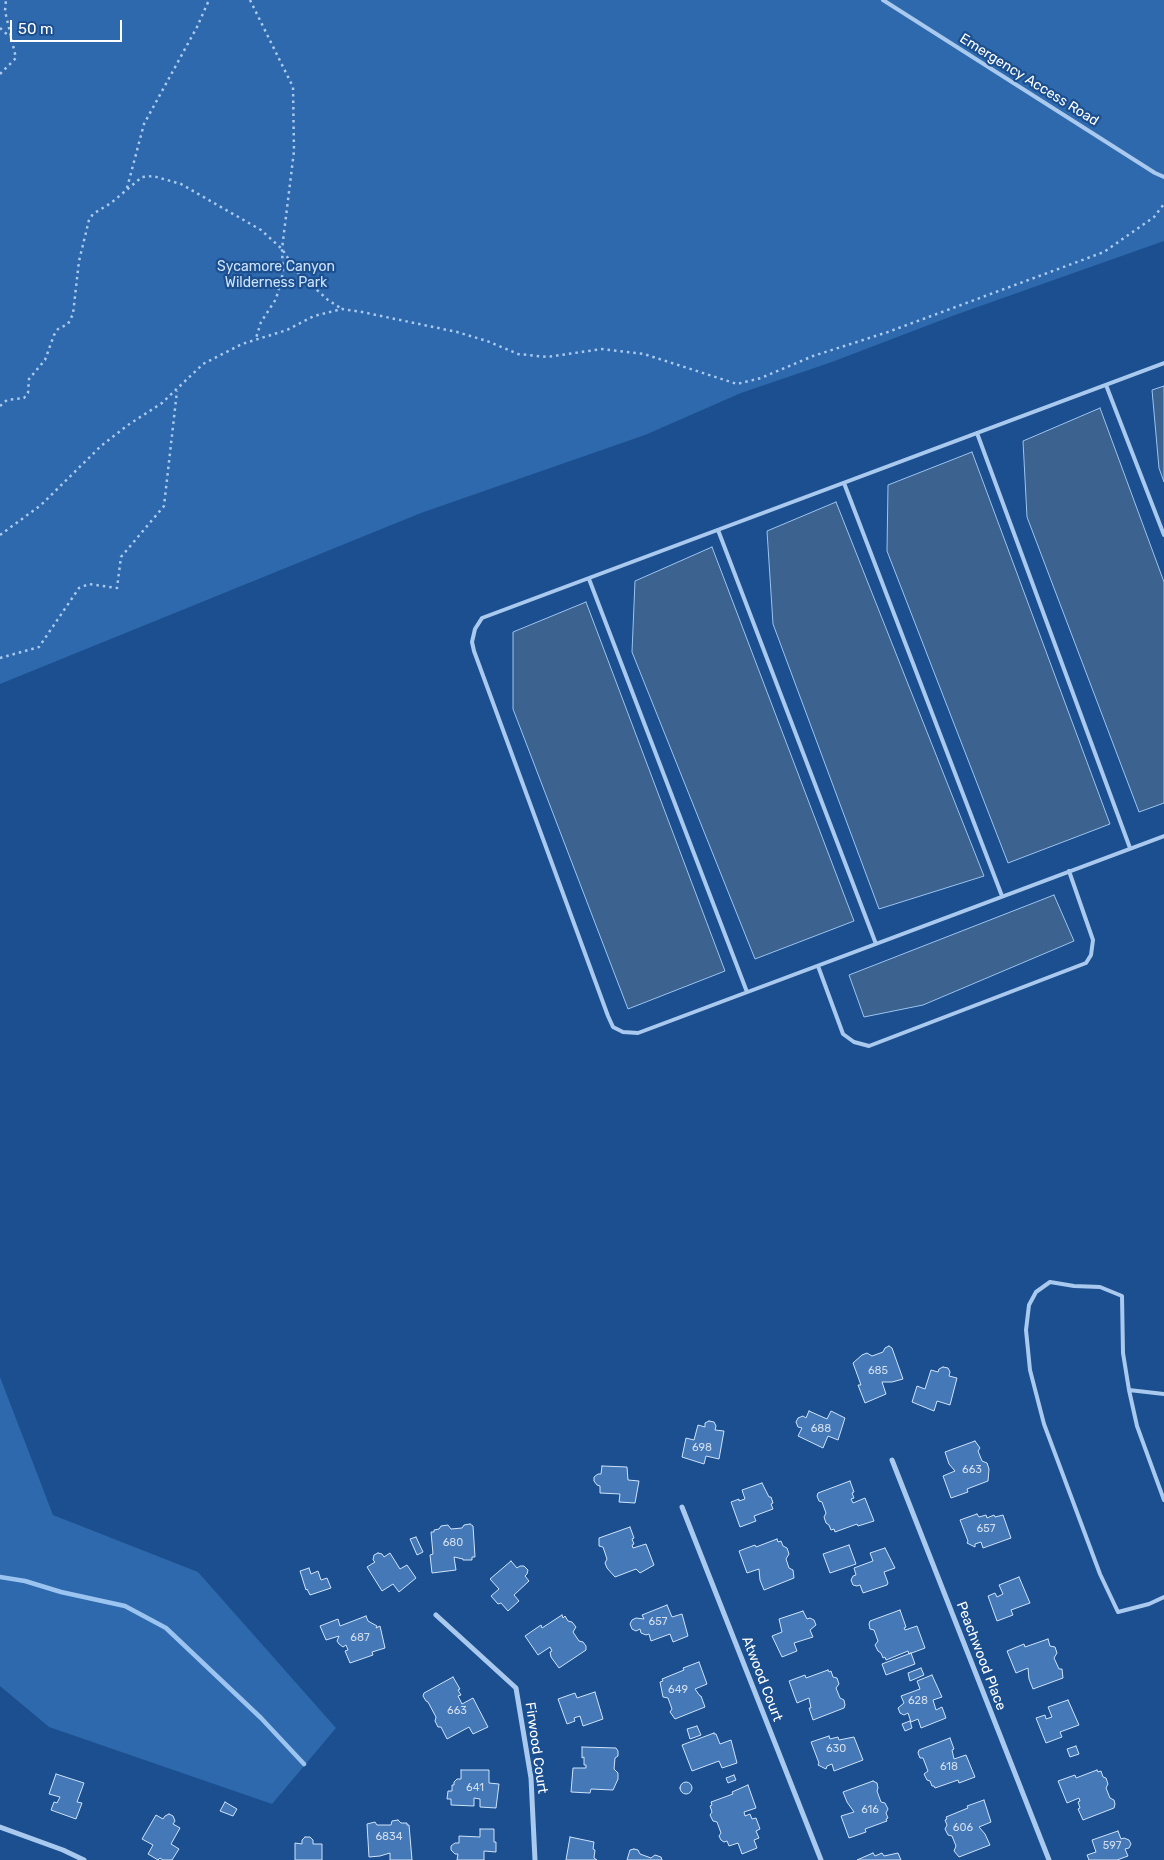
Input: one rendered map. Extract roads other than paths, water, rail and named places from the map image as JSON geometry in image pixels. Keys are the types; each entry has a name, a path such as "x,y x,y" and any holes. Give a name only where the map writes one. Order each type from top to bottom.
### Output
{"street":[{"name":"Peachwood Place","path":"892,1460 1049,1860"},
{"name":"Atwood Court","path":"682,1507 821,1860"},
{"name":"Firwood Court","path":"436,1615 516,1688 531,1778 535,1860"},
{"path":"0,1827 63,1850 84,1860"}],"lane":[{"name":"Emergency Access Road","path":"883,0 1164,177"},
{"path":"1164,363 482,618 475,628 472,642 474,652 608,1016 618,1031 638,1033 1164,836"},
{"path":"1106,385 1164,535"},
{"path":"977,433 1130,848"},
{"path":"844,483 1002,896"},
{"path":"718,530 876,944"},
{"path":"588,579 747,992"},
{"path":"818,966 843,1034 854,1042 869,1046 1086,964 1091,955 1093,940 1068,871"},
{"path":"1164,1500 1137,1426 1129,1390 1123,1353 1122,1296 1100,1287 1074,1286 1050,1282 1036,1292 1029,1305 1026,1330 1030,1370 1044,1424 1100,1574 1118,1612 1149,1604 1164,1597"},
{"path":"1129,1390 1164,1394"}],"waterway":[{"path":"0,1577 25,1581 61,1592 125,1606 166,1628 261,1718 304,1764"}],"park label":[{"name":"Sycamore Canyon Wilderness Park","path":"276,276"}]}
